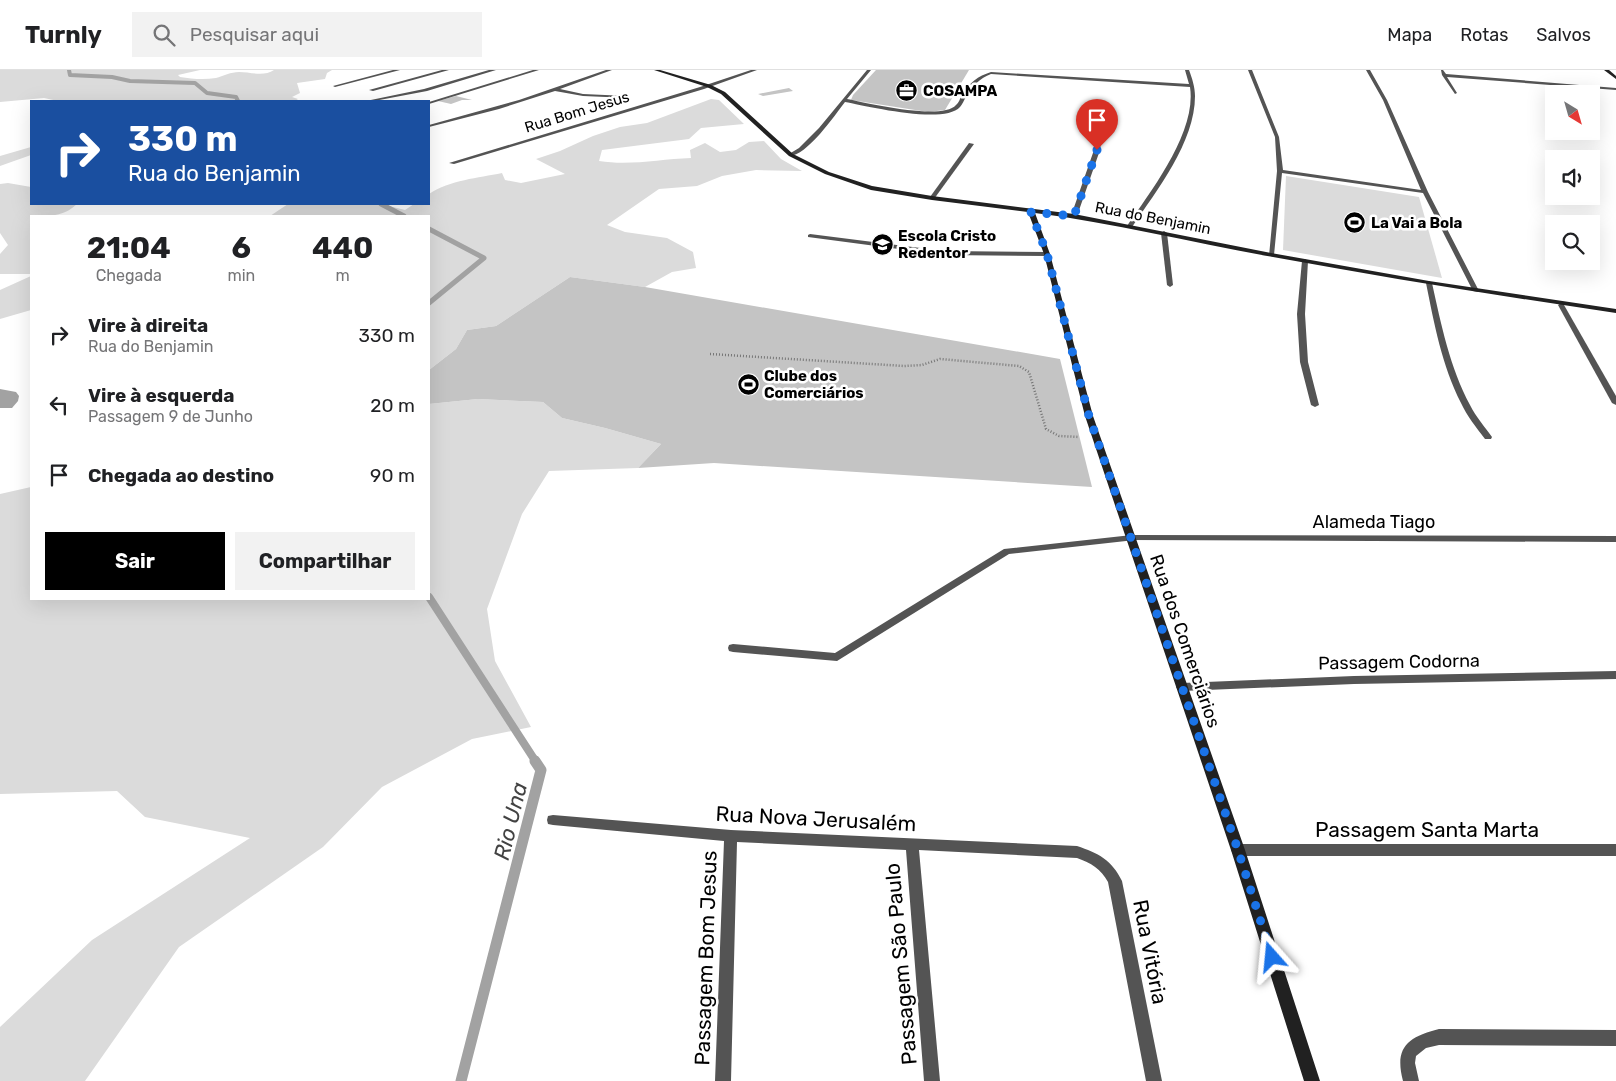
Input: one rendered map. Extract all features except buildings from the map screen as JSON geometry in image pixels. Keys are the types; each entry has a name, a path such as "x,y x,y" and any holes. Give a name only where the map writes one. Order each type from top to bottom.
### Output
{"main road":[{"name":"Rua do Benjamin","path":"656,70 708,86 723,93 791,155 856,184 932,198 1074,216 1271,255 1429,283 1561,305 1616,311"},
{"path":"1606,70 1616,78"},
{"name":"Rua dos Comerciários","path":"1031,212 1047,254 1089,416 1238,850 1312,1081"}],"street":[{"path":"335,86 398,70"},
{"path":"371,90 447,70"},
{"path":"373,100 425,90 494,70"},
{"path":"430,103 536,70"},
{"path":"430,126 485,112 610,70"},
{"name":"Rua Bom Jesus","path":"452,163 708,86 755,70"},
{"path":"791,155 804,147 869,70"},
{"path":"1130,226 1172,160 1184,133 1193,97 1187,70"},
{"path":"1250,70 1277,137 1280,171 1271,255"},
{"path":"1368,70 1385,100 1425,192 1476,291"},
{"path":"843,100 911,112 943,113 958,107 964,93 979,78 1001,71 1192,86"},
{"path":"1443,72 1616,89"},
{"path":"1443,72 1455,93"},
{"path":"555,90 583,95 627,97"},
{"path":"1074,216 1097,150 1098,140 1093,127 1093,102"},
{"path":"932,198 971,144"},
{"path":"1280,171 1425,192"},
{"path":"1164,233 1170,285"},
{"path":"810,236 944,253 1047,254"},
{"path":"1305,261 1301,314 1304,362 1315,405"},
{"path":"1429,283 1441,336 1461,395 1488,437"},
{"path":"1561,305 1616,403"},
{"name":"Alameda Tiago","path":"733,648 837,657 1007,551 1132,538 1616,539"},
{"name":"Passagem Codorna","path":"1182,688 1354,680 1616,675"},
{"name":"Rua Nova Jerusalém","path":"553,820 731,836 1076,852"},
{"name":"Passagem Bom Jesus","path":"723,1081 731,836"},
{"name":"Passagem São Paulo","path":"912,844 932,1081"},
{"name":"Passagem Santa Marta","path":"1238,850 1616,850"},
{"name":"Rua Vitória","path":"1076,852 1094,858 1108,867 1115,881 1154,1081"},
{"path":"1411,1081 1406,1066 1409,1050 1420,1041 1439,1037 1616,1038"}],"path":[{"path":"710,354 904,366 922,365 940,359 1019,366 1028,372 1046,430 1060,436 1080,437"}],"shaded area":[{"path":"0,70 200,70 178,75 180,77 202,79 216,78 236,72 261,74 274,70 332,70 327,73 325,79 297,83 300,93 292,97 298,99 296,100 53,100 44,98 0,102"},
{"path":"711,99 719,100 744,124 701,128 689,139 602,150 599,161 634,163 691,158 690,150 705,143 720,152 736,150 749,142 764,141 781,159 802,171 756,170 722,176 697,186 659,189 607,225 625,232 667,238 693,252 696,268 672,272 645,287 570,277 496,326 467,330 456,349 430,369 430,215 272,215 286,205 385,205 405,210 412,205 430,205 430,193 437,189 464,180 502,173 505,180 521,183 565,174 536,159 620,127 647,123"},
{"path":"30,147 30,155 0,166 0,156"},
{"name":"La Vai a Bola","path":"1286,176 1419,197 1442,278 1283,250"},
{"path":"8,183 30,187 30,205 76,205 61,214 30,215 30,274 0,274 0,254 8,245 0,233 0,184"},
{"path":"30,276 30,310 0,319 0,290"},
{"path":"0,389 16,392 19,396 18,401 12,408 0,408"},
{"path":"478,399 543,402 562,418 661,444 638,468 549,471 522,514 487,609 495,661 531,727 472,739 382,787 323,847 179,947 85,1081 0,1081 0,1027 92,940 250,838 145,817 117,791 0,794 0,494 30,487 30,600 430,600 430,404"}],"waterway":[{"name":"Rio Una","path":"69,70 70,75 112,77 130,81 195,83 207,93 236,97 238,100"},
{"name":"Rio Una","path":"383,205 402,215"},
{"name":"Rio Una","path":"430,230 484,258 430,302"},
{"name":"Rio Una","path":"430,599 536,762"},
{"name":"Rio Una","path":"461,1081 541,770 535,761"}],"place":[{"name":"COSAMPA","path":"907,91"},
{"name":"La Vai a Bola","path":"1355,223"},
{"name":"Escola Cristo Redentor","path":"882,245"},
{"name":"Clube dos Comerciários","path":"748,385"}],"route":[{"path":"1097,150 1074,216 1031,212 1047,254 1089,416 1238,850 1272,957"}]}
